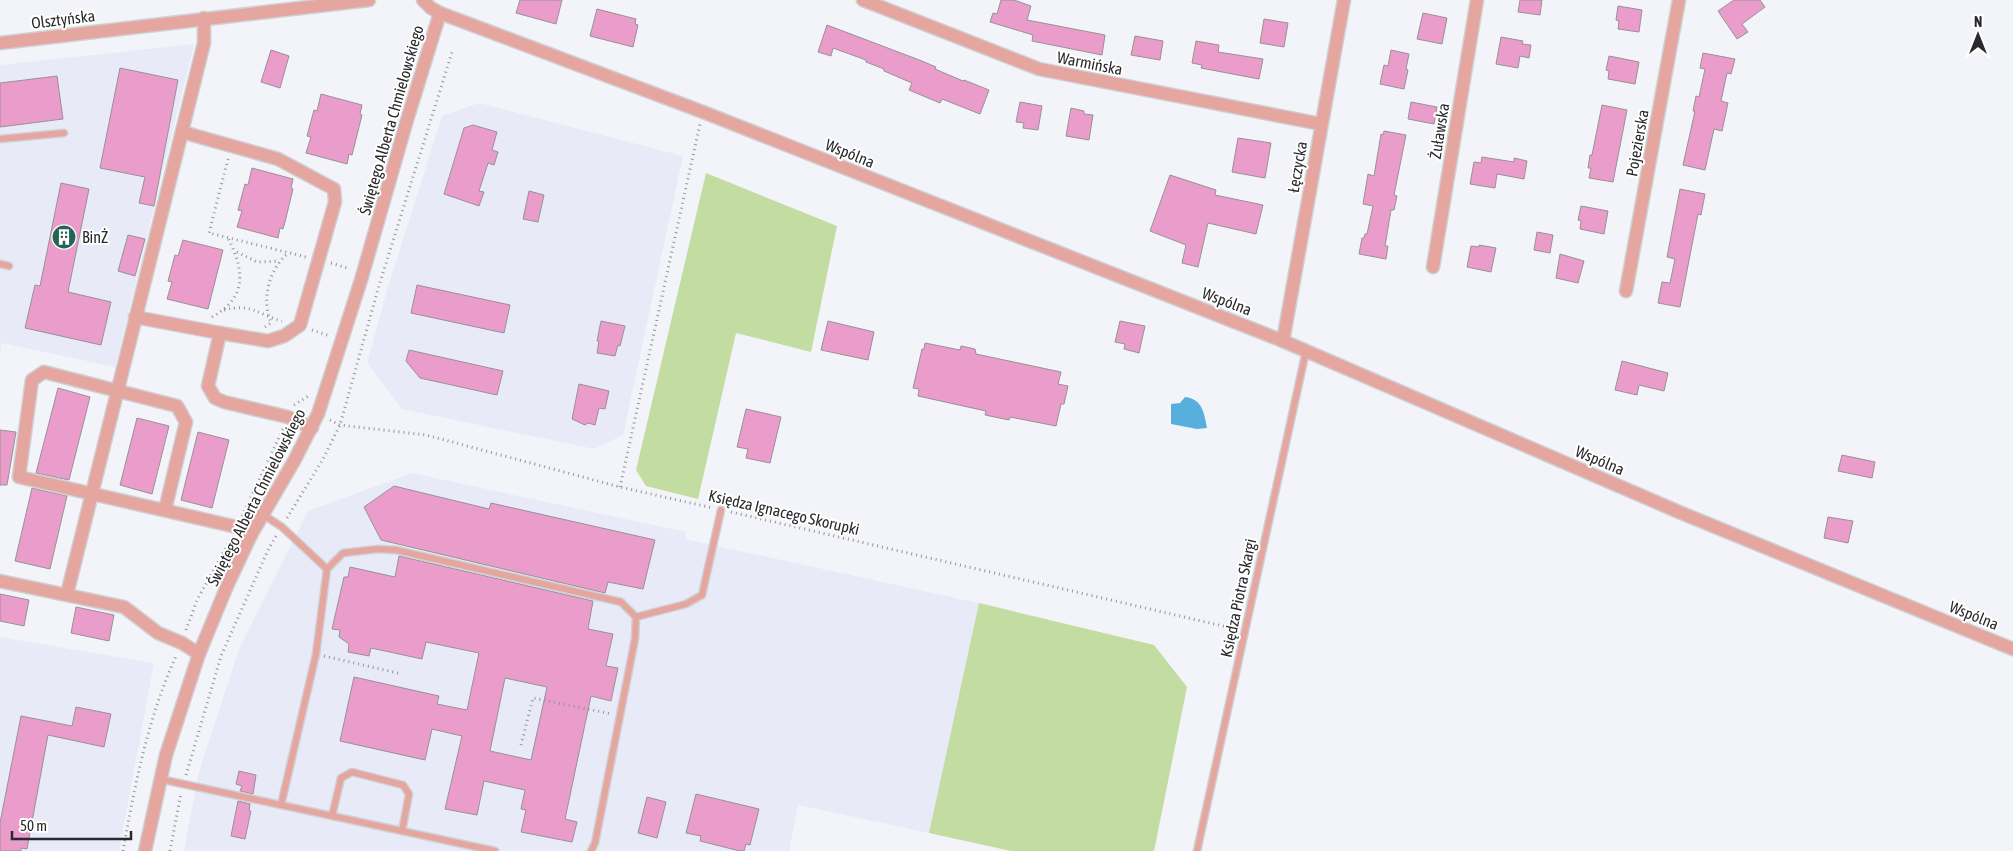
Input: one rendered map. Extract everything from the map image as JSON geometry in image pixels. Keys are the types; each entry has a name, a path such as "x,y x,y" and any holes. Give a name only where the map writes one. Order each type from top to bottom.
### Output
{"street":[{"name":"Olsztyńska","path":"0,43 369,0"},
{"name":"Wspólna","path":"424,0 440,14 703,112 1283,341 1679,512 2013,649"},
{"name":"Warmińska","path":"863,0 1039,69 1321,124"},
{"name":"Łęczycka","path":"1283,341 1344,0"},
{"name":"Żuławska","path":"1433,267 1477,0"},
{"name":"Pojezierska","path":"1626,291 1679,0"},
{"name":"Świętego Alberta Chmielowskiego","path":"145,851 160,779 199,654 227,586 251,535 294,461 318,414 362,280 422,68 440,14"},
{"path":"67,594 204,43 204,18"},
{"path":"135,317 220,334 268,341 284,336 300,325 334,202 334,189 278,158 182,132"},
{"path":"220,334 208,386 215,398 224,402 288,417 312,428"},
{"path":"165,510 186,422 177,406 44,372 32,380 19,477 237,527 251,535"},
{"path":"0,581 124,607 158,633 182,643 199,654"}],"lane":[{"path":"0,139 64,133"},
{"path":"0,264 9,266"},
{"name":"Księdza Piotra Skargi","path":"1197,851 1306,351"},
{"path":"636,617 686,604 702,595 720,510"},
{"path":"262,514 282,527 327,569"},
{"path":"281,805 316,654 327,569 343,553 378,548 396,550 621,602 636,617"},
{"path":"591,851 595,843 620,716 634,639 636,617"},
{"path":"332,816 341,778 352,772 403,785 409,794 402,831"},
{"path":"160,779 495,851"}],"path":[{"path":"620,487 703,112"},
{"path":"232,146 209,232 350,269"},
{"path":"224,310 235,296 240,282 240,267 228,237"},
{"path":"235,251 257,262 279,261"},
{"path":"260,330 270,323 267,290 279,261 288,252"},
{"path":"348,274 352,260"},
{"path":"189,327 224,310 251,308 269,317 331,336"},
{"path":"328,344 333,328"},
{"path":"123,851 135,784 156,706 182,643 197,600 237,527 294,404 313,394"},
{"name":"Księdza Ignacego Skorupki","path":"318,414 340,425 426,436 620,487 1246,631"},
{"path":"316,654 402,674"},
{"path":"521,745 533,698 620,716"}],"shaded area":[{"path":"194,44 115,367 2,343 0,354 0,65"},
{"path":"479,103 683,156 623,435 594,449 402,409 367,363 387,290 442,116"},
{"path":"412,473 686,532 685,539 979,603 929,833 798,805 789,851 184,851 198,775 239,649 308,511"},
{"path":"0,637 154,663 119,851 0,851"}],"green space":[{"path":"706,173 837,226 811,352 736,333 698,499 646,486 636,470"},
{"path":"979,603 1154,645 1187,687 1154,851 1011,851 929,833"}],"water":[{"path":"1185,397 1199,403 1207,428 1197,429 1171,424 1171,404 1180,403"}],"building":[{"path":"520,0 562,0 556,24 516,13"},
{"path":"1001,0 1014,0 1031,6 1027,20 1105,35 1102,55 1032,41 1033,35 990,22 993,13 997,14"},
{"path":"1520,0 1542,0 1540,15 1518,12"},
{"path":"1734,0 1760,0 1765,7 1742,24 1748,32 1737,39 1718,11"},
{"path":"1618,6 1642,10 1639,32 1618,29 1619,21 1616,20"},
{"path":"597,9 636,19 635,24 638,25 633,47 590,36"},
{"path":"1423,13 1447,18 1442,44 1417,39"},
{"path":"1264,19 1288,23 1284,47 1260,43"},
{"path":"827,25 922,61 936,67 935,69 989,90 980,114 942,99 940,103 909,90 912,83 866,62 866,60 833,48 831,56 818,52"},
{"path":"1135,36 1163,41 1160,60 1131,55"},
{"path":"1501,37 1523,41 1522,44 1531,45 1529,58 1520,56 1518,68 1496,64"},
{"path":"1196,41 1219,45 1218,52 1263,59 1259,79 1201,68 1202,65 1192,63"},
{"path":"271,50 289,56 280,88 261,82"},
{"path":"1391,50 1409,54 1404,89 1380,84 1384,65 1388,66"},
{"path":"1703,53 1735,59 1731,74 1727,73 1721,101 1728,103 1722,131 1714,129 1705,170 1683,165 1695,111 1693,111 1696,96 1699,97 1705,69 1700,68"},
{"path":"1609,56 1639,62 1635,84 1608,79 1609,71 1606,70"},
{"path":"120,68 178,80 154,206 139,203 145,177 100,168"},
{"path":"57,76 63,119 0,127 0,83"},
{"path":"321,94 362,105 360,114 362,115 352,155 349,154 347,164 306,153 311,137 307,136 314,110 317,111"},
{"path":"1020,102 1042,106 1038,130 1023,128 1024,123 1016,122"},
{"path":"1411,102 1437,107 1434,124 1408,119"},
{"path":"1602,105 1627,110 1613,182 1589,178 1591,168 1588,168 1590,155 1592,155"},
{"path":"1071,108 1084,111 1084,114 1093,115 1089,140 1066,136"},
{"path":"473,125 497,132 492,150 498,152 494,165 488,163 479,191 484,192 479,206 444,194 464,128"},
{"path":"1384,131 1406,135 1394,195 1397,196 1394,210 1391,210 1385,246 1388,246 1386,259 1359,254 1362,238 1367,234 1373,206 1363,204 1368,174 1374,176 1381,134 1383,135"},
{"path":"1238,138 1271,143 1265,178 1232,172"},
{"path":"1482,157 1514,162 1514,158 1527,161 1524,179 1497,174 1495,188 1470,184 1474,162 1481,163"},
{"path":"252,168 293,179 291,188 293,189 285,222 283,229 280,228 278,238 237,227 242,211 238,210 245,184 248,185"},
{"path":"1170,175 1216,190 1215,195 1263,205 1256,234 1208,223 1198,267 1182,263 1186,245 1150,231"},
{"path":"61,183 89,189 68,292 111,302 101,345 25,328 35,285 40,286"},
{"path":"1680,189 1705,194 1701,215 1698,214 1680,307 1658,303 1662,282 1670,283 1675,259 1667,257"},
{"path":"529,191 544,195 538,222 523,219"},
{"path":"1581,206 1608,211 1604,234 1580,229 1581,221 1578,220"},
{"path":"1537,232 1553,235 1550,253 1534,250"},
{"path":"128,235 145,239 135,276 118,271"},
{"path":"183,240 223,250 208,309 167,299 172,282 168,281 175,255 178,256"},
{"path":"1479,245 1496,248 1491,272 1467,267 1471,246 1479,247"},
{"path":"1560,254 1584,261 1578,283 1556,278"},
{"path":"417,285 510,305 504,333 411,313"},
{"path":"601,321 625,326 620,346 618,345 615,356 597,353"},
{"path":"828,321 874,332 868,360 821,350"},
{"path":"1120,321 1145,326 1139,353 1124,349 1125,344 1115,342"},
{"path":"925,343 960,350 961,346 975,349 976,354 1061,372 1058,384 1068,386 1064,404 1061,404 1056,426 1010,417 1009,420 985,415 986,411 918,396 919,389 913,388"},
{"path":"409,350 503,371 497,395 420,378 406,361"},
{"path":"1622,361 1668,373 1664,391 1639,385 1637,395 1615,390"},
{"path":"579,384 609,391 605,409 599,408 595,425 588,423 585,425 572,419"},
{"path":"58,388 90,397 69,480 36,473"},
{"path":"746,409 781,417 770,463 746,458 748,449 737,447"},
{"path":"137,418 169,426 152,494 120,485"},
{"path":"0,430 16,432 7,485 0,485"},
{"path":"198,432 229,440 212,508 181,500"},
{"path":"1842,455 1875,462 1872,478 1838,471"},
{"path":"394,486 489,509 491,503 655,540 643,589 608,582 605,593 381,540 364,507"},
{"path":"32,488 67,496 50,569 15,561"},
{"path":"1828,517 1853,521 1848,543 1824,538"},
{"path":"399,556 593,601 588,629 613,634 606,666 618,668 611,701 591,696 565,819 577,822 572,842 521,832 526,810 521,809 525,790 484,781 477,815 445,809 462,736 432,729 425,760 340,741 354,677 439,696 437,704 467,710 479,653 426,642 422,659 371,648 369,656 348,652 349,644 339,637 340,630 332,629 344,577 348,577 350,567 395,577","holes":["505,678 547,687 531,760 490,751"]},
{"path":"0,594 29,600 24,626 0,621"},
{"path":"76,607 114,615 109,641 71,633"},
{"path":"76,707 111,714 104,747 48,735 27,849 21,848 21,851 0,851 0,823 21,716 72,726"},
{"path":"239,771 256,775 253,794 240,791 242,786 236,784"},
{"path":"696,794 759,809 750,845 746,844 744,851 700,841 701,836 686,833"},
{"path":"647,797 666,802 657,838 638,833"},
{"path":"238,801 250,804 249,811 251,811 245,839 231,836"}],"place":[{"name":"BinŻ","path":"64,237"}]}
